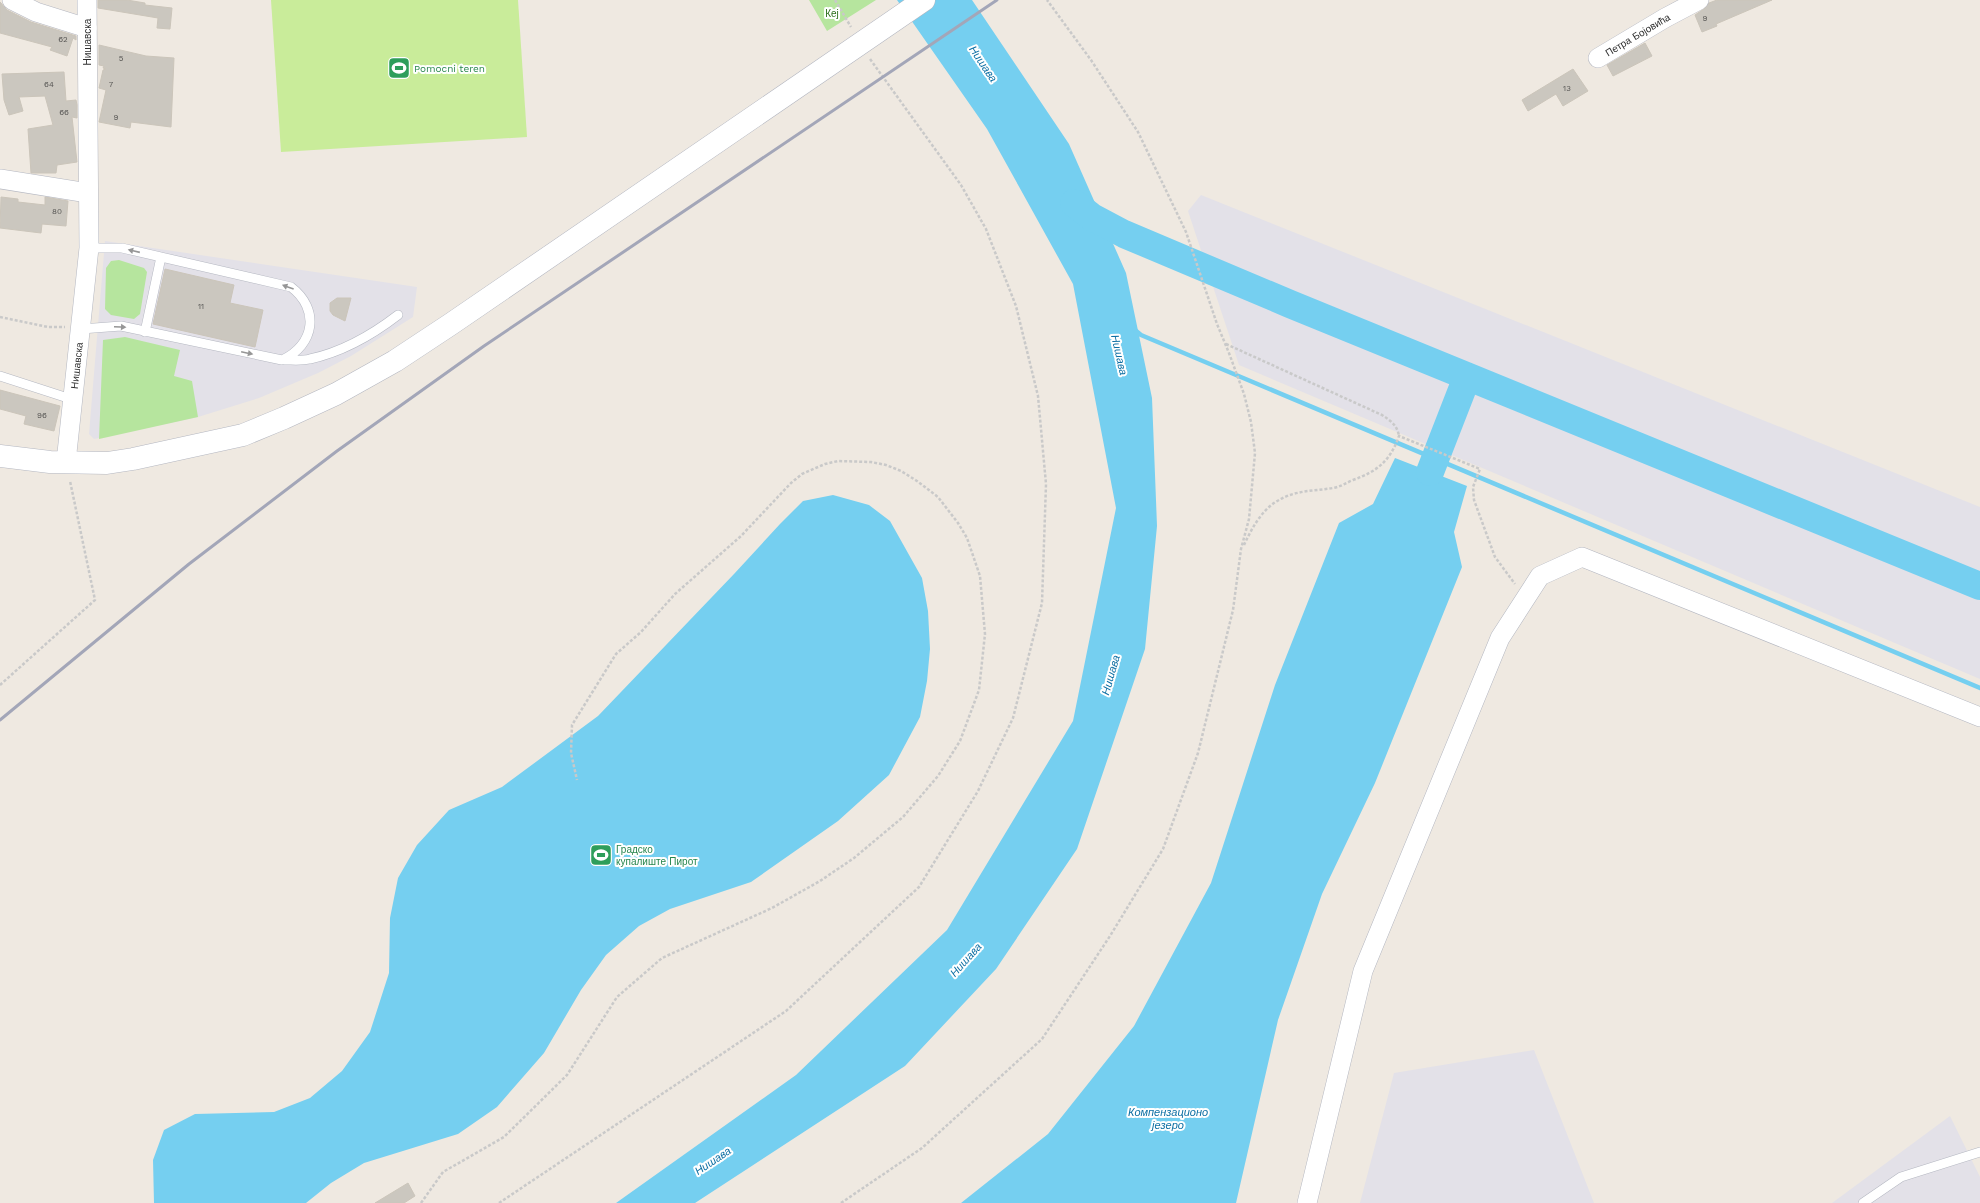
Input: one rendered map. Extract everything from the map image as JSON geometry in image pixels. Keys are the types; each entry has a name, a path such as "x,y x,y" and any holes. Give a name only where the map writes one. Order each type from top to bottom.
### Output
{"street":[{"path":"12,0 36,12 87,28"},
{"name":"Нишавска","path":"66,462 74,400 89,248 87,0"},
{"path":"0,456 50,462 107,463 133,459 243,435 336,394 402,357 924,0"},
{"name":"Петра Бојовића","path":"1598,58 1665,18 1699,0"},
{"path":"0,179 88,193"},
{"path":"1307,1203 1363,971 1500,638 1540,576 1582,558 1980,718"}],"lane":[{"path":"89,248 122,248 291,287 298,293 308,309 309,328 303,344 290,356 282,360"},
{"path":"145,332 161,257"},
{"path":"81,329 121,326 282,360 308,359 346,347 381,327 398,315"},
{"path":"0,376 74,400"},
{"path":"1863,1203 1902,1177 1980,1152"}],"path":[{"path":"499,1203 786,1011 919,887 978,791 1013,718 1042,603 1046,484 1038,396 1016,306 986,229 961,185 882,77 835,0"},
{"path":"840,1203 922,1148 1042,1039 1114,929 1163,849 1198,753 1233,610 1242,549 1249,519 1255,453 1244,394 1217,324 1186,232 1138,132 1090,60 1047,0"},
{"path":"0,318 48,327 81,329"},
{"path":"1226,344 1382,415 1398,429 1399,436 1394,451 1383,464 1367,475 1334,488 1301,492 1278,500 1256,521 1242,549"},
{"path":"1399,436 1480,469 1473,487 1474,500 1495,557 1518,589 1526,597"},
{"path":"421,1203 443,1172 504,1137 566,1076 618,997 662,958 772,908 820,882 854,858 903,817 938,776 960,741 979,690 985,634 980,576 967,538 958,523 938,497 901,471 886,465 871,462 838,461 825,464 802,474 790,483 742,536 675,594 641,632 616,654 572,725 571,753 577,780"},
{"path":"0,685 95,600 66,462"}],"shaded area":[{"path":"1201,195 1980,507 1980,679 1239,365 1188,211"},
{"path":"105,241 417,287 413,317 351,356 318,373 259,398 198,417 94,439 89,434"},
{"path":"1534,1050 1594,1203 1360,1203 1394,1073"},
{"path":"1950,1116 1980,1177 1980,1203 1832,1203"}],"green space":[{"name":"Pomocni teren","path":"271,0 518,0 527,137 281,152"},
{"name":"Кеј","path":"809,0 876,0 827,31"},
{"path":"119,260 144,268 147,272 140,314 134,319 111,315 105,309 106,268 111,261"},
{"path":"125,337 180,350 174,376 192,381 198,417 99,439 103,340"}],"water":[{"name":"Нишава","path":"897,0 972,0 1069,144 1126,273 1152,398 1157,526 1145,649 1077,849 996,969 905,1066 695,1203 616,1203 796,1075 947,930 1073,721 1116,508 1073,284 987,129"},
{"name":"Компензационо језеро","path":"1395,458 1467,486 1454,532 1462,567 1375,783 1322,894 1278,1020 1236,1203 961,1203 1048,1134 1134,1026 1211,883 1275,685 1339,523 1373,504"},
{"name":"Градско купалиште Пирот","path":"833,495 869,505 890,521 922,578 928,611 930,649 927,681 920,717 889,775 838,821 751,882 670,909 639,926 606,955 581,990 544,1053 497,1107 458,1134 364,1163 331,1183 306,1203 154,1203 153,1160 164,1130 195,1114 274,1112 310,1098 342,1071 370,1032 389,973 390,918 398,878 417,845 449,810 502,787 598,716 803,501"}],"building":[{"path":"98,0 127,0 145,3 145,5 172,8 170,29 157,28 158,18 98,8"},
{"path":"1717,0 1772,0 1716,24 1717,26 1702,32 1695,15 1704,9 1709,3"},
{"path":"0,2 7,10 31,22 76,36 76,40 73,38 67,56 50,50 52,47 0,33"},
{"path":"1645,43 1652,56 1613,76 1607,65"},
{"path":"99,45 146,56 174,58 171,127 131,122 130,128 99,122 106,90 99,88 103,70 106,69 103,68 104,66 99,65"},
{"path":"1573,69 1588,91 1563,106 1556,94 1528,111 1522,100"},
{"path":"64,72 66,101 76,100 77,105 77,118 72,117 77,162 57,165 56,173 31,173 28,129 53,125 45,96 19,97 23,111 9,115 4,100 2,74"},
{"path":"1,197 18,199 18,202 45,205 45,197 68,201 66,226 42,224 41,233 0,228"},
{"path":"165,269 234,285 230,303 263,310 255,347 153,324"},
{"path":"337,298 351,298 345,321 333,315 330,311 330,303"},
{"path":"0,390 60,406 54,431 24,424 26,416 0,409"},
{"path":"408,1183 415,1196 404,1203 375,1203"}],"waterway":[{"path":"1074,203 1092,217 1124,234 1290,304 1980,586"},
{"path":"1135,330 1141,335 1980,688"},
{"path":"1430,472 1467,377"}],"railway":[{"path":"0,720 189,564 337,451 484,346 997,0"}],"place":[{"name":"Pomocni teren","path":"399,68"},
{"name":"Градско купалиште Пирот","path":"601,855"}]}
